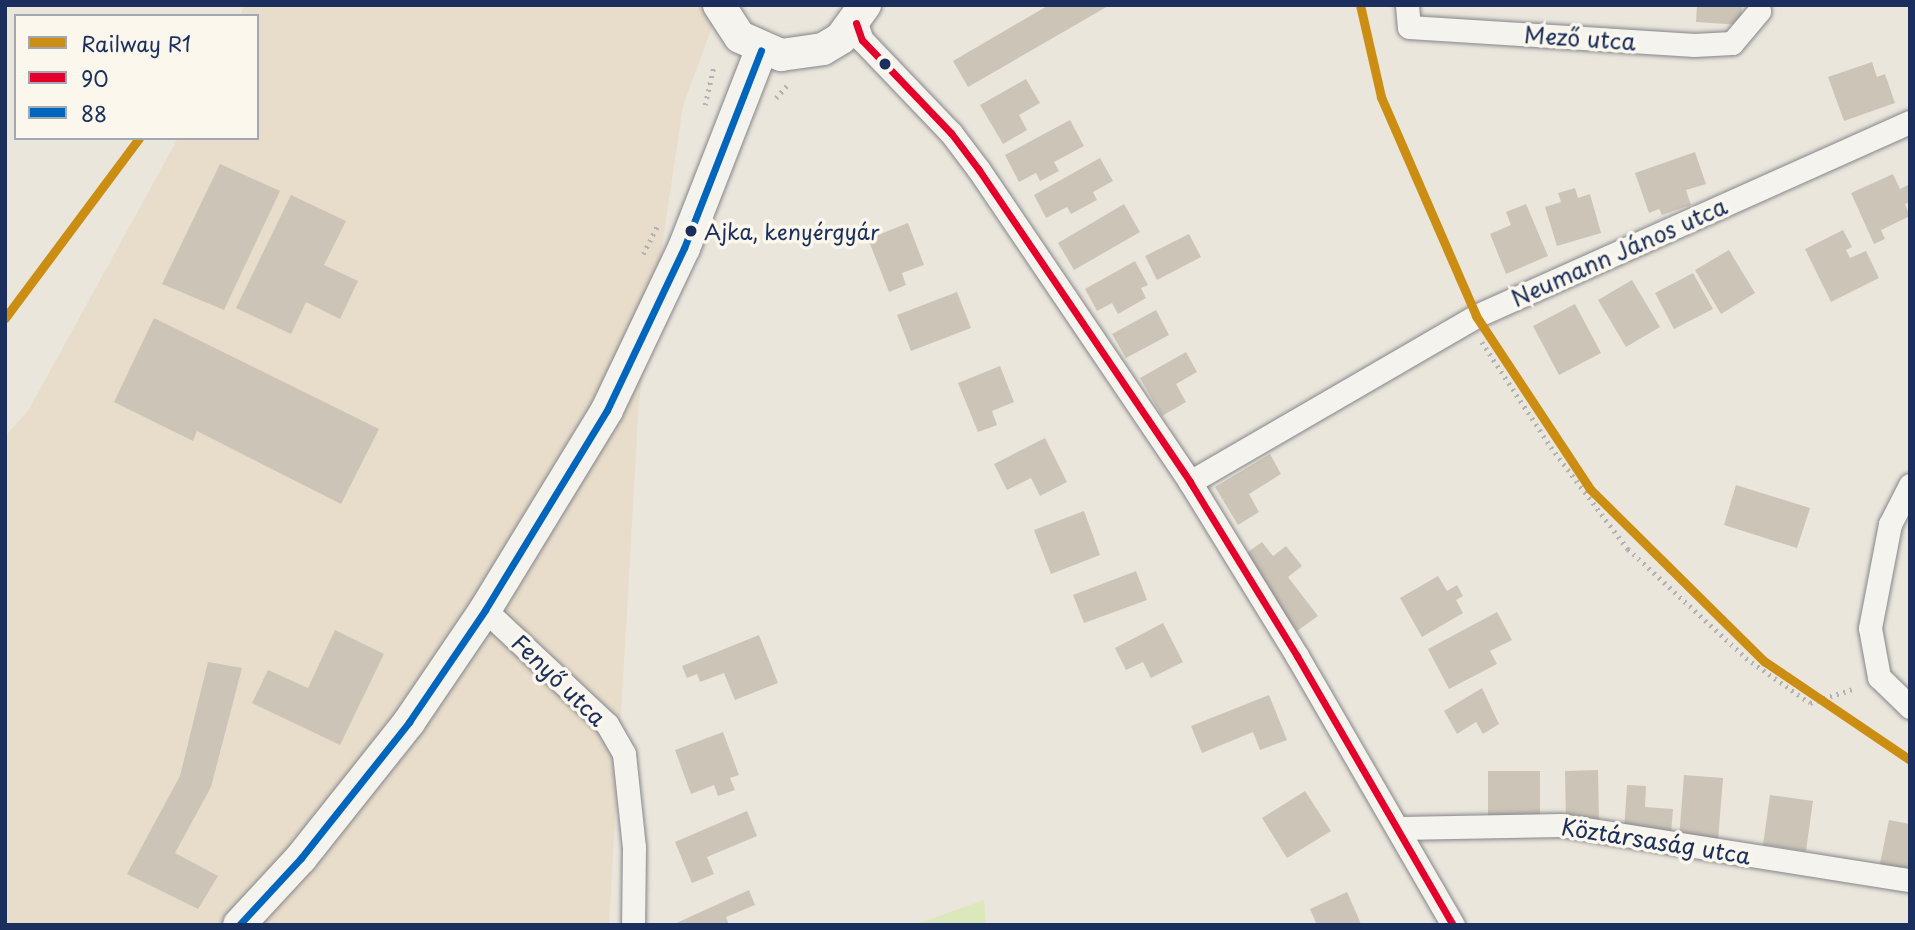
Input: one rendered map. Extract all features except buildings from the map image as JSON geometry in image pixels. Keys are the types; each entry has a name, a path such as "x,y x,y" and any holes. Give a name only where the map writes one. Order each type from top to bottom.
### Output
{"main road":[{"path":"719,5 740,37 761,50 781,55 813,52 841,38 861,14"},
{"path":"239,925 301,858 410,722 485,610 607,410 684,248 761,50"}],"street":[{"name":"Mező utca","path":"1407,5 1409,27 1694,45 1732,43 1759,11"},
{"path":"861,14 862,40 951,133 979,170 1190,482 1400,828 1453,925"},
{"name":"Neumann János utca","path":"1190,482 1468,321 1910,122"},
{"path":"1910,485 1891,524 1870,628 1879,677 1910,707"},
{"name":"Fenyő utca","path":"485,610 607,724 624,754 634,847 633,925"},
{"name":"Köztársaság utca","path":"1400,828 1561,825 1910,880"}],"path":[{"path":"1468,321 1551,447 1628,549 1746,658 1810,703 1839,695"}],"shaded area":[{"path":"244,5 720,5 683,106 639,401 609,925 5,925 5,436 28,411 177,140 259,140 259,14 241,14"}],"green space":[{"path":"984,900 986,925 914,925"}],"rail line":[{"name":"R1","path":"1360,5 1381,97 1476,316 1590,489 1764,661 1910,760"},
{"name":"R1","path":"5,318 138,140"}],"transit line":[{"name":"90","path":"856,23 862,40 951,133 979,170 1190,482 1297,656 1453,925"},
{"name":"88","path":"239,925 301,858 409,722 485,610 607,410 684,248 761,50"}],"place":[{"name":"Ajka, kenyérgyár","path":"691,231"}]}
